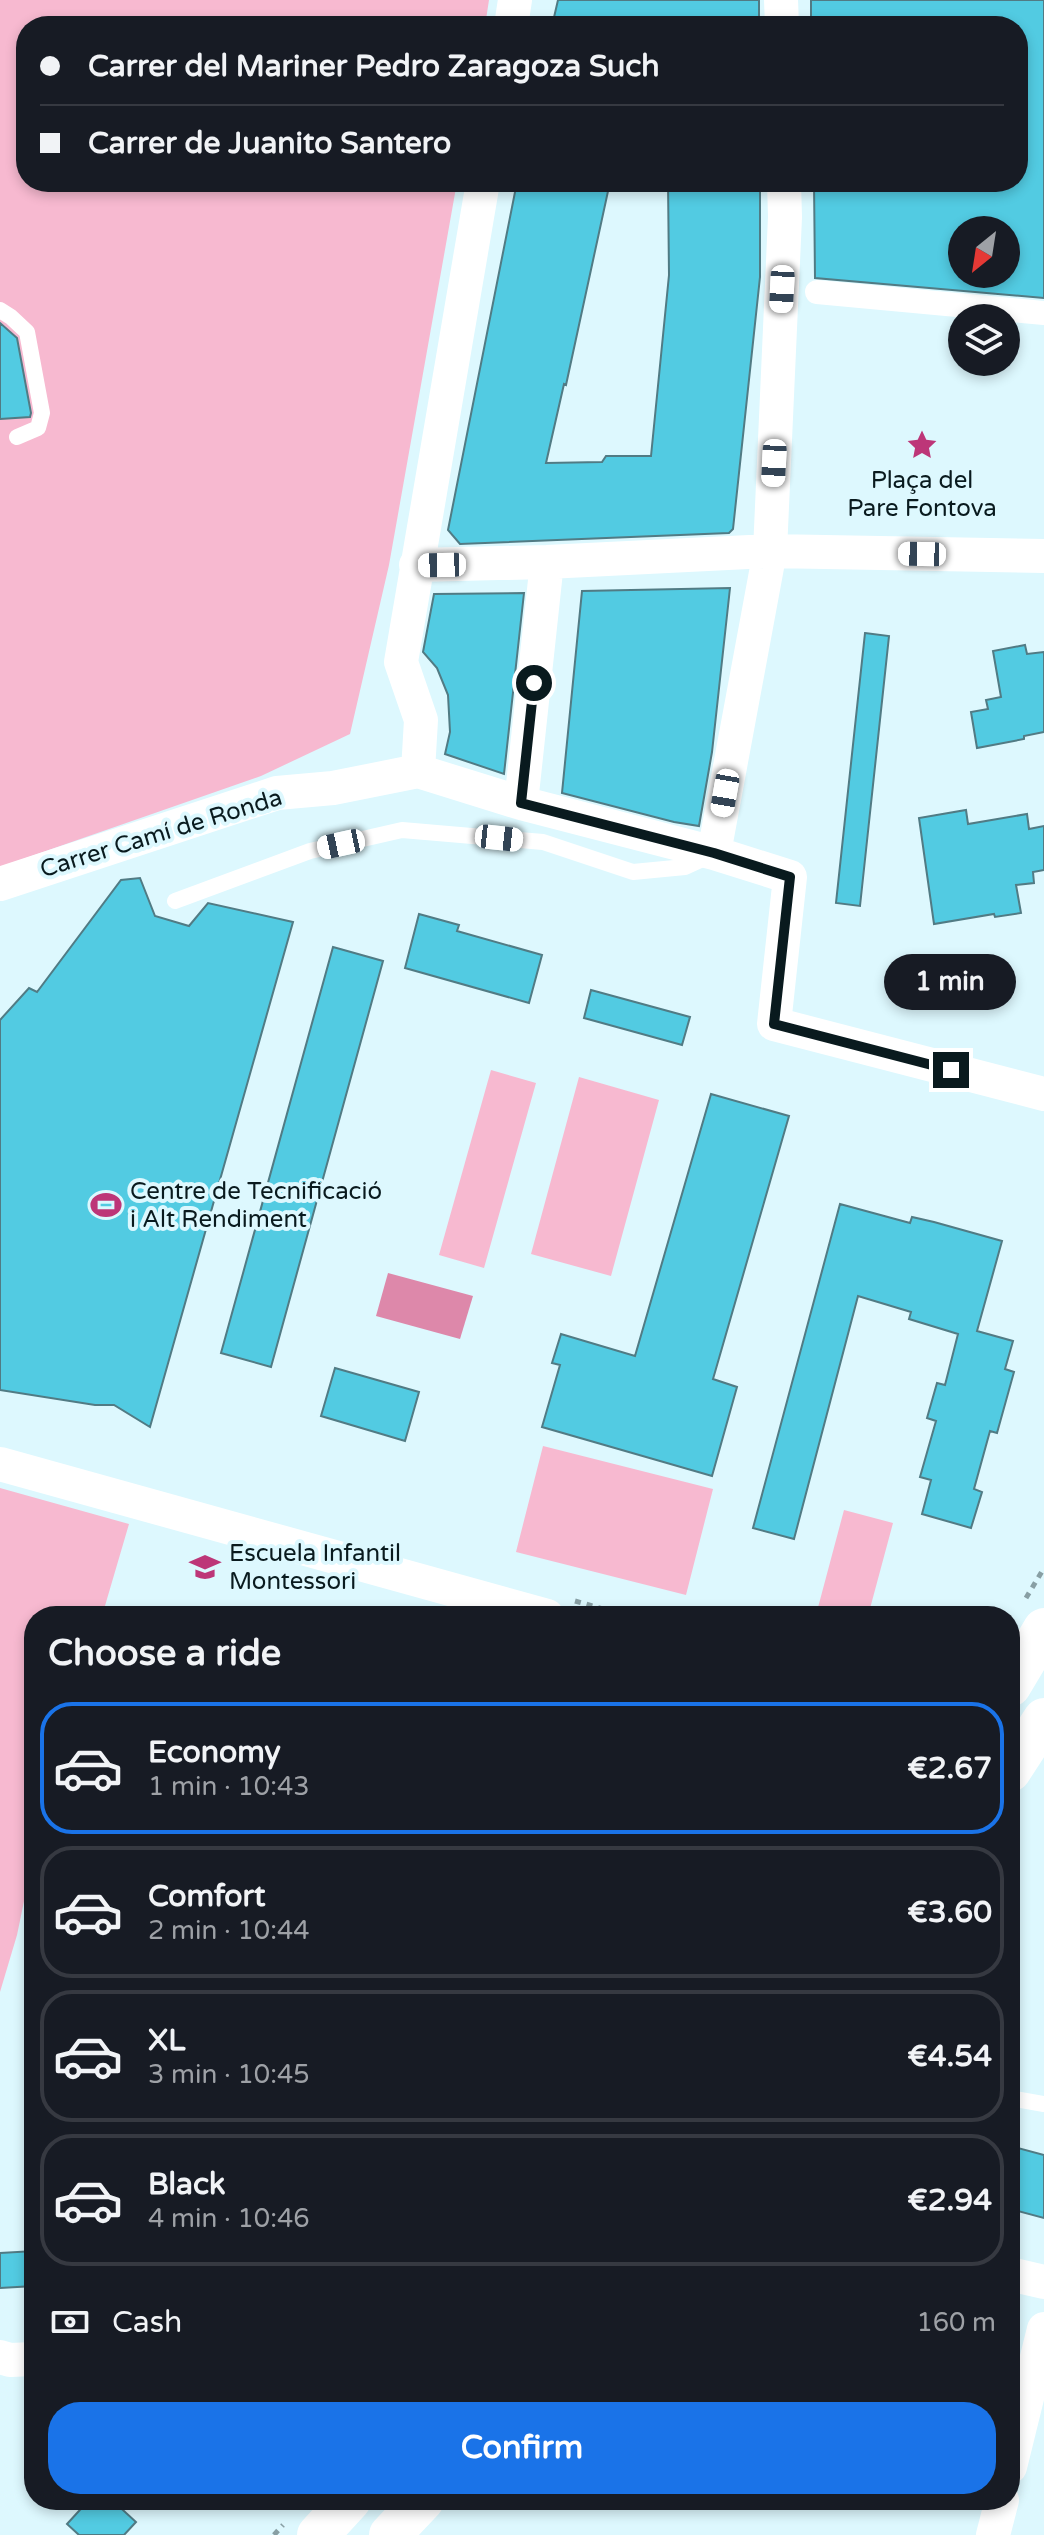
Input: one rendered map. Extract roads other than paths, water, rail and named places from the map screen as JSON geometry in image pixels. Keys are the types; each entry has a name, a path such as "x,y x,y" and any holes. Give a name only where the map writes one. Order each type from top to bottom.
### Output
{"street":[{"path":"481,192 401,662 421,720 418,771 521,803 714,853 790,877 774,1024 1044,1094"},
{"path":"714,853 770,551 784,192"},
{"path":"817,292 1044,313"},
{"path":"416,565 770,551 1044,556"},
{"path":"521,803 547,562"},
{"name":"Carrer Camí de Ronda","path":"0,884 277,793 333,788 418,771"},
{"path":"0,1464 492,1606"},
{"path":"1020,1669 1044,1629"},
{"path":"1020,1756 1044,1719"},
{"path":"1020,2276 1044,2282"},
{"path":"1020,2426 1044,2329"},
{"path":"318,2535 341,2510"},
{"path":"390,2535 414,2510"},
{"path":"993,2535 999,2510"}],"lane":[{"path":"0,310 27,332 42,413 38,428 17,437"},
{"path":"175,901 310,851 402,830 543,842 633,872 685,867 714,853"},
{"path":"1020,2100 1044,2104"}],"place":[{"name":"Plaça del Pare Fontova","path":"922,445"},
{"name":"Centre de Tecnificació i Alt Rendiment","path":"106,1205"},
{"name":"Escuela Infantil Montessori","path":"205,1567"}]}
